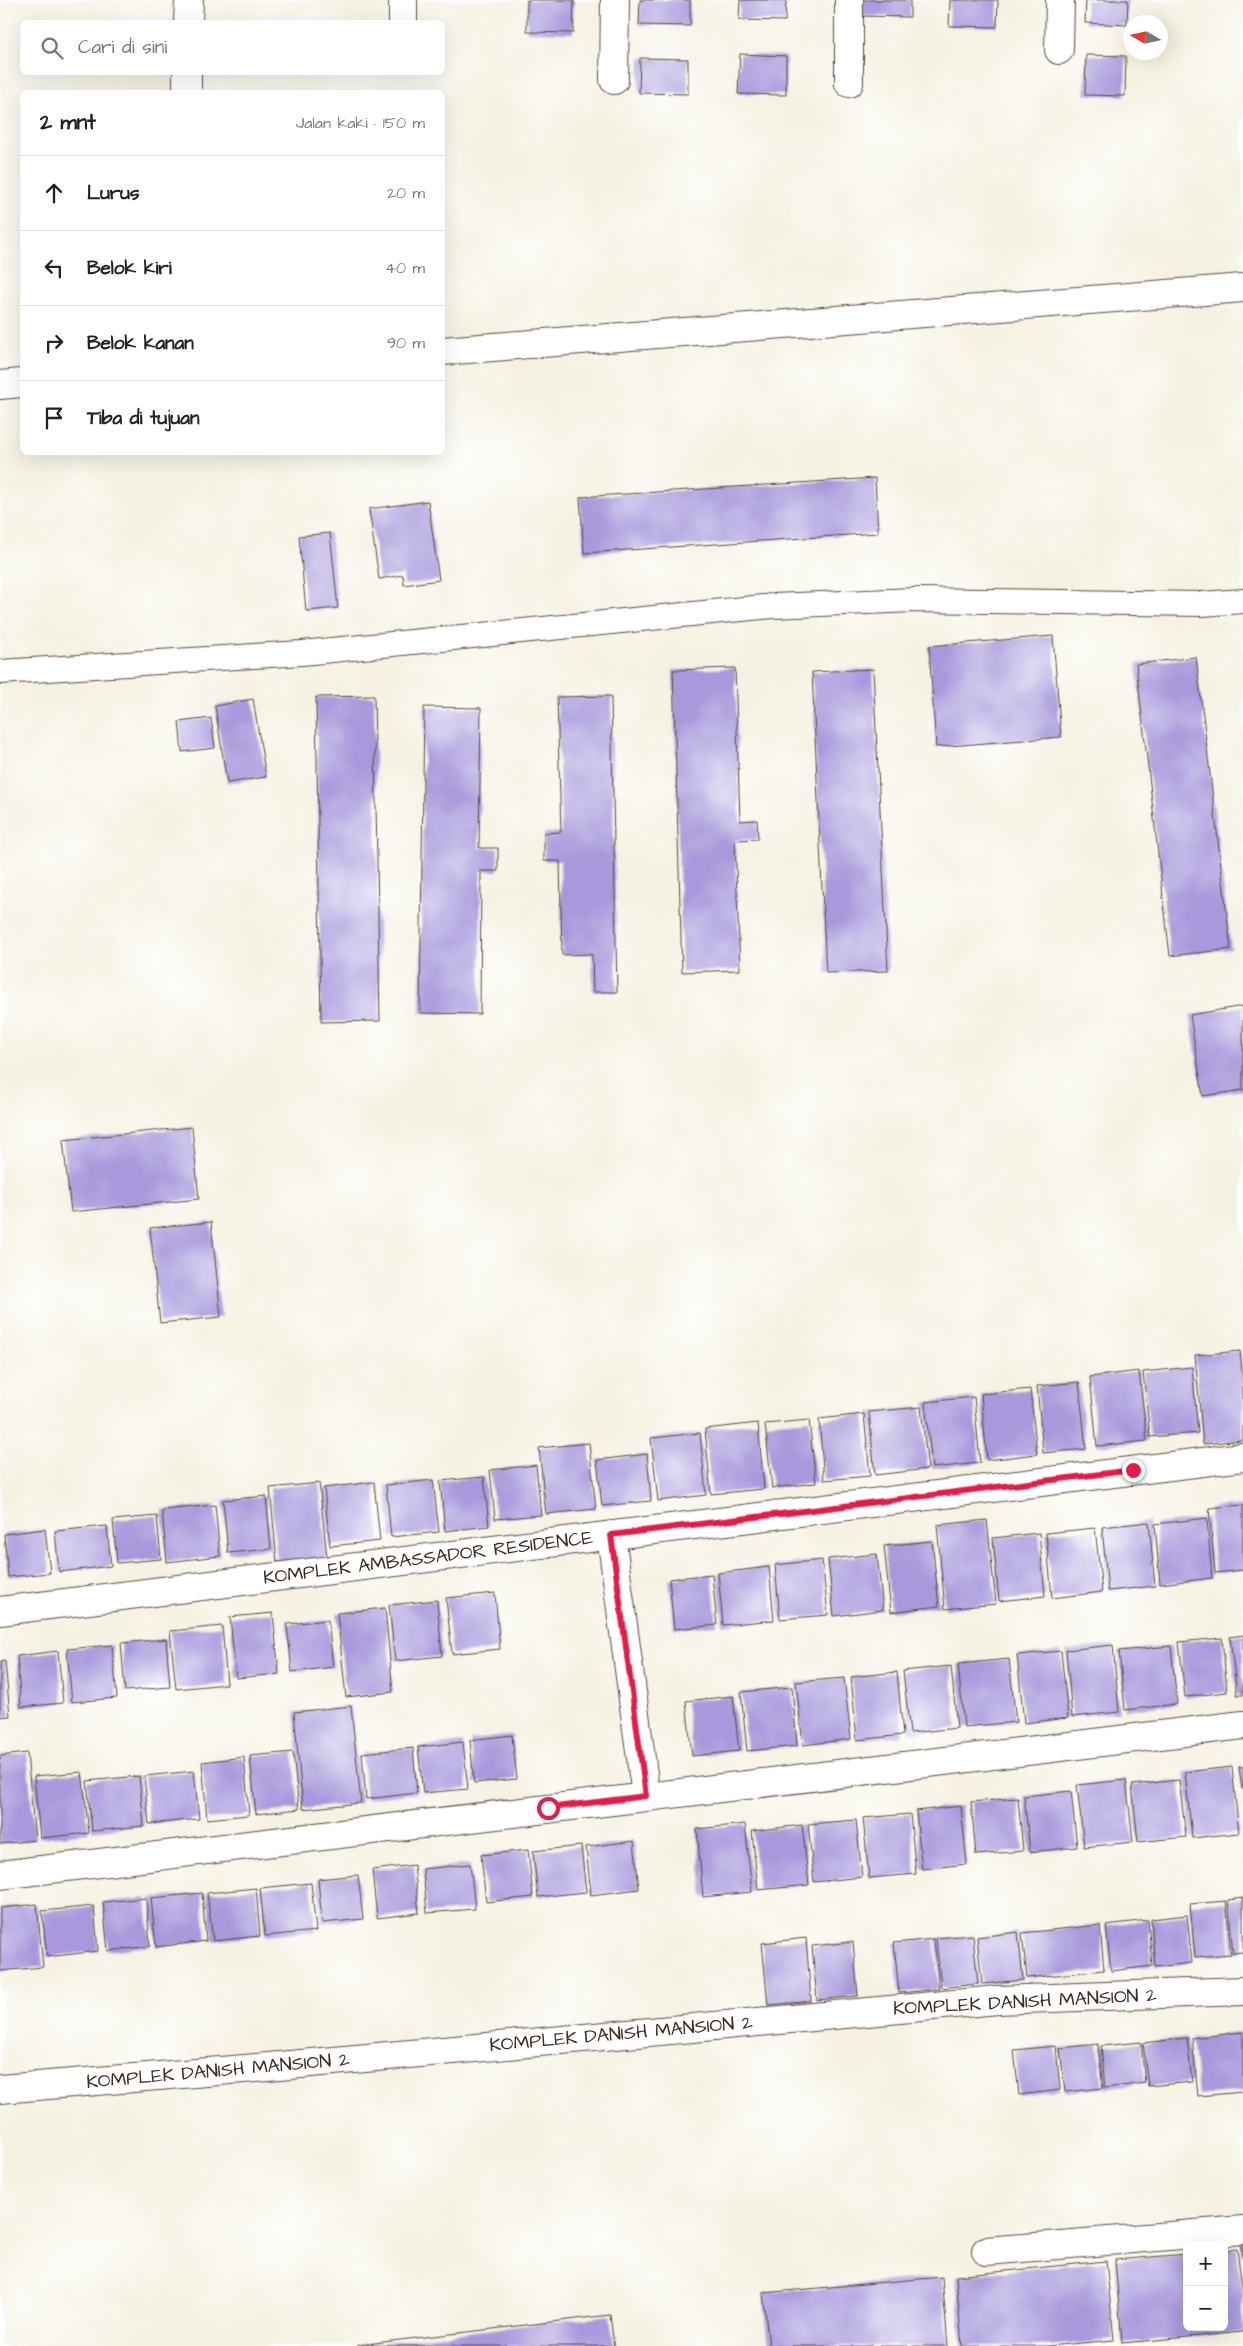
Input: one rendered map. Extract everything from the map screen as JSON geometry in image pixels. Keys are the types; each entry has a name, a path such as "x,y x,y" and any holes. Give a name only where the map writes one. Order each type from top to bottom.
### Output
{"street":[{"path":"188,20 189,0"},
{"path":"403,0 403,20"},
{"path":"614,80 615,0"},
{"path":"849,0 849,83"},
{"path":"1059,50 1060,0"},
{"path":"187,75 187,90"},
{"path":"445,351 1243,288"},
{"path":"0,385 20,383"},
{"name":"KOMPLEK AMBASSADOR RESIDENCE","path":"0,1611 1243,1457"},
{"path":"611,1535 646,1796"},
{"path":"0,1875 1243,1725"},
{"name":"KOMPLEK DANISH MANSION 2","path":"0,2089 278,2066 998,2000 1243,1991"},
{"path":"986,2251 1243,2230"}],"lane":[{"path":"0,672 302,653 773,606 914,600 1202,604 1243,600"}],"building":[{"path":"527,0 574,0 573,33 527,32"},
{"path":"640,0 690,0 690,26 639,25"},
{"path":"740,0 786,0 785,21 739,20"},
{"path":"860,0 910,0 910,17 859,16"},
{"path":"950,0 998,0 997,27 949,26"},
{"path":"1086,0 1128,0 1127,15 1123,15 1123,25 1085,23"},
{"path":"740,54 786,56 786,95 738,94"},
{"path":"1086,55 1123,56 1123,60 1126,60 1125,96 1085,95"},
{"path":"640,58 688,59 688,94 639,93"},
{"path":"875,478 878,533 584,553 580,497"},
{"path":"428,501 439,580 404,585 403,575 379,579 369,509"},
{"path":"330,533 338,608 306,611 299,536"},
{"path":"1053,636 1061,737 936,747 929,646"},
{"path":"1196,657 1231,949 1170,956 1136,664"},
{"path":"735,668 740,821 757,820 758,839 735,840 740,970 682,972 673,670"},
{"path":"873,669 888,971 826,973 812,672"},
{"path":"374,696 380,1021 321,1022 316,697"},
{"path":"611,696 617,992 593,992 592,954 562,955 560,861 544,861 544,833 561,832 557,697"},
{"path":"253,699 266,777 227,783 215,706"},
{"path":"424,707 481,708 479,848 498,848 498,871 481,871 480,1014 420,1013"},
{"path":"211,718 215,748 182,752 179,722"},
{"path":"1243,1006 1243,1090 1203,1096 1190,1015"},
{"path":"192,1127 199,1199 71,1212 63,1140"},
{"path":"211,1222 221,1317 160,1323 150,1228"},
{"path":"1240,1351 1243,1383 1243,1440 1203,1444 1195,1355"},
{"path":"1192,1367 1198,1433 1150,1437 1143,1372"},
{"path":"1139,1371 1147,1441 1097,1446 1090,1377"},
{"path":"1079,1382 1086,1449 1043,1453 1037,1386"},
{"path":"1030,1389 1037,1454 987,1460 981,1394"},
{"path":"974,1397 980,1463 932,1468 925,1402"},
{"path":"921,1407 928,1469 875,1475 869,1412"},
{"path":"864,1414 870,1476 824,1480 819,1419"},
{"path":"809,1420 816,1483 772,1488 765,1424"},
{"path":"758,1423 764,1489 711,1494 705,1429"},
{"path":"700,1433 706,1495 658,1501 651,1438"},
{"path":"589,1443 596,1509 546,1514 539,1448"},
{"path":"647,1454 651,1501 602,1506 597,1460"},
{"path":"536,1465 541,1515 495,1519 490,1470"},
{"path":"484,1477 489,1526 445,1531 440,1481"},
{"path":"433,1480 439,1532 391,1537 386,1485"},
{"path":"374,1482 380,1541 330,1546 324,1488"},
{"path":"319,1483 327,1557 277,1562 270,1488"},
{"path":"266,1496 271,1549 228,1553 223,1500"},
{"path":"215,1505 220,1556 167,1562 162,1510"},
{"path":"1243,1505 1243,1570 1215,1573 1209,1508"},
{"path":"157,1516 161,1559 117,1563 113,1520"},
{"path":"1207,1518 1212,1578 1160,1584 1155,1524"},
{"path":"987,1520 996,1604 945,1609 937,1525"},
{"path":"1149,1522 1155,1586 1108,1591 1102,1527"},
{"path":"107,1526 111,1566 59,1572 55,1531"},
{"path":"1095,1528 1102,1592 1052,1598 1046,1533"},
{"path":"45,1529 50,1573 8,1577 4,1534"},
{"path":"1039,1533 1045,1596 999,1601 993,1538"},
{"path":"932,1541 939,1606 891,1612 884,1546"},
{"path":"877,1554 883,1610 834,1616 828,1559"},
{"path":"822,1560 828,1615 780,1619 775,1565"},
{"path":"769,1567 774,1620 723,1625 718,1573"},
{"path":"712,1574 717,1625 674,1629 669,1579"},
{"path":"495,1593 500,1649 452,1654 446,1598"},
{"path":"437,1600 442,1656 395,1661 389,1605"},
{"path":"385,1608 393,1692 346,1697 337,1613"},
{"path":"273,1613 279,1674 236,1678 230,1617"},
{"path":"328,1620 333,1667 292,1672 287,1624"},
{"path":"222,1626 227,1684 176,1689 170,1631"},
{"path":"1243,1635 1243,1695 1237,1695 1230,1637"},
{"path":"1222,1638 1227,1692 1185,1697 1179,1642"},
{"path":"166,1639 170,1687 125,1691 121,1643"},
{"path":"112,1645 117,1698 72,1702 67,1649"},
{"path":"1113,1645 1119,1712 1072,1717 1066,1650"},
{"path":"1171,1646 1177,1704 1125,1710 1119,1651"},
{"path":"58,1651 63,1703 21,1707 17,1656"},
{"path":"1061,1651 1068,1718 1024,1723 1017,1655"},
{"path":"1009,1659 1016,1722 964,1727 958,1664"},
{"path":"5,1661 10,1716 0,1717 0,1662"},
{"path":"951,1666 957,1728 910,1733 903,1671"},
{"path":"897,1672 903,1735 857,1740 851,1677"},
{"path":"844,1678 851,1739 803,1745 796,1682"},
{"path":"792,1687 797,1746 747,1751 741,1692"},
{"path":"733,1696 739,1751 692,1756 686,1701"},
{"path":"351,1706 361,1803 303,1809 294,1712"},
{"path":"512,1735 517,1779 474,1783 470,1740"},
{"path":"463,1742 468,1789 423,1793 418,1747"},
{"path":"413,1748 417,1793 366,1799 362,1753"},
{"path":"293,1752 299,1809 256,1814 250,1756"},
{"path":"27,1753 35,1840 0,1844 0,1756"},
{"path":"244,1757 249,1815 207,1819 202,1762"},
{"path":"1232,1767 1239,1833 1192,1838 1185,1772"},
{"path":"1239,1767 1243,1767 1243,1789 1242,1789"},
{"path":"194,1771 199,1819 149,1824 144,1776"},
{"path":"82,1772 89,1833 40,1838 34,1776"},
{"path":"139,1776 144,1826 92,1831 87,1781"},
{"path":"1126,1780 1133,1842 1084,1847 1077,1785"},
{"path":"1179,1780 1186,1837 1138,1842 1132,1785"},
{"path":"1071,1791 1077,1847 1030,1852 1024,1796"},
{"path":"1018,1798 1023,1851 976,1855 971,1802"},
{"path":"961,1806 967,1864 922,1869 916,1811"},
{"path":"910,1814 916,1874 869,1878 863,1818"},
{"path":"856,1820 862,1877 814,1882 808,1824"},
{"path":"745,1824 752,1892 703,1897 697,1829"},
{"path":"802,1825 809,1885 758,1890 752,1831"},
{"path":"634,1841 639,1889 591,1895 586,1847"},
{"path":"581,1846 586,1892 538,1897 533,1851"},
{"path":"528,1850 533,1897 486,1902 481,1855"},
{"path":"470,1864 475,1909 427,1913 423,1869"},
{"path":"414,1865 419,1913 377,1918 372,1870"},
{"path":"358,1875 363,1919 322,1923 318,1879"},
{"path":"311,1883 316,1931 265,1936 260,1888"},
{"path":"256,1888 260,1936 213,1941 207,1893"},
{"path":"202,1893 206,1941 156,1947 151,1898"},
{"path":"146,1898 150,1946 108,1951 103,1902"},
{"path":"1243,1898 1243,1952 1233,1953 1228,1900"},
{"path":"1226,1901 1231,1954 1195,1957 1190,1904"},
{"path":"37,1904 43,1967 0,1971 0,1908"},
{"path":"94,1906 98,1951 47,1957 42,1911"},
{"path":"1187,1915 1192,1963 1155,1967 1151,1919"},
{"path":"1148,1920 1152,1966 1111,1971 1106,1925"},
{"path":"1100,1925 1104,1970 1027,1978 1022,1933"},
{"path":"1018,1932 1023,1980 982,1984 977,1937"},
{"path":"973,1935 978,1984 941,1988 936,1938"},
{"path":"806,1938 811,2001 768,2005 762,1943"},
{"path":"934,1939 939,1989 899,1993 894,1943"},
{"path":"853,1942 858,1996 817,2000 812,1946"},
{"path":"1243,2032 1243,2092 1198,2096 1192,2038"},
{"path":"1187,2038 1192,2082 1148,2086 1143,2043"},
{"path":"1141,2042 1145,2083 1105,2088 1101,2046"},
{"path":"1098,2044 1103,2088 1065,2092 1060,2048"},
{"path":"1056,2046 1060,2090 1019,2095 1014,2050"},
{"path":"1243,2237 1243,2257 1242,2257 1240,2238"},
{"path":"1237,2249 1243,2295 1243,2332 1122,2343 1115,2260 1183,2254 1183,2331 1228,2331 1228,2250"},
{"path":"1106,2261 1114,2340 1048,2346 962,2346 956,2276"},
{"path":"942,2277 948,2346 769,2346 763,2293"},
{"path":"610,2315 614,2346 358,2346 358,2345"}],"route":[{"path":"548,1808 646,1796 611,1535 1133,1470"}]}
